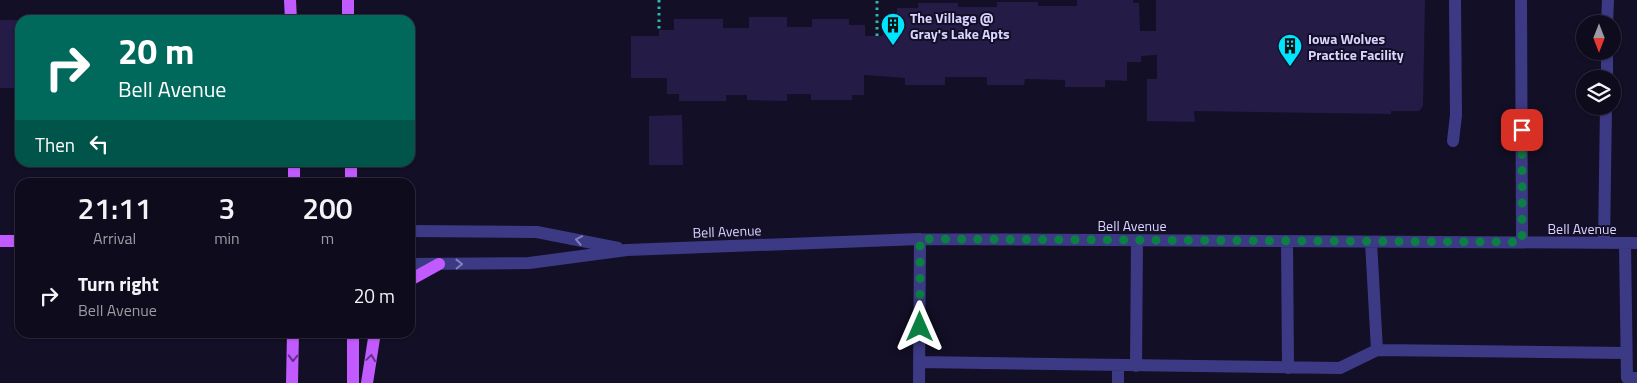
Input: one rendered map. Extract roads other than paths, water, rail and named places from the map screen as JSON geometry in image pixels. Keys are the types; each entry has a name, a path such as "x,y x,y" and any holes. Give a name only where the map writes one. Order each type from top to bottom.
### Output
{"main road":[{"path":"290,0 291,15"},
{"path":"348,0 348,15"},
{"path":"0,241 15,241"},
{"path":"415,277 439,264"},
{"path":"292,383 293,338"},
{"path":"353,338 353,383"},
{"path":"367,383 374,338"}],"street":[{"path":"1453,141 1456,115 1455,0"},
{"path":"1521,0 1522,242"},
{"path":"1608,0 1608,15"},
{"path":"1604,243 1606,115"},
{"name":"Bell Avenue","path":"415,231 537,232 627,250"},
{"path":"919,383 920,239"},
{"name":"Bell Avenue","path":"415,264 529,263 627,250 920,239 1631,243"},
{"path":"1136,366 1137,240"},
{"path":"1288,241 1288,368"},
{"path":"1371,242 1377,350"},
{"path":"1630,380 1626,353 1631,243"},
{"path":"919,362 1340,368 1377,350 1626,353"},
{"path":"1118,366 1118,383"}],"place":[{"name":"The Village @ Gray's Lake Apts","path":"893,46"},
{"name":"Iowa Wolves Practice Facility","path":"1290,67"}]}
